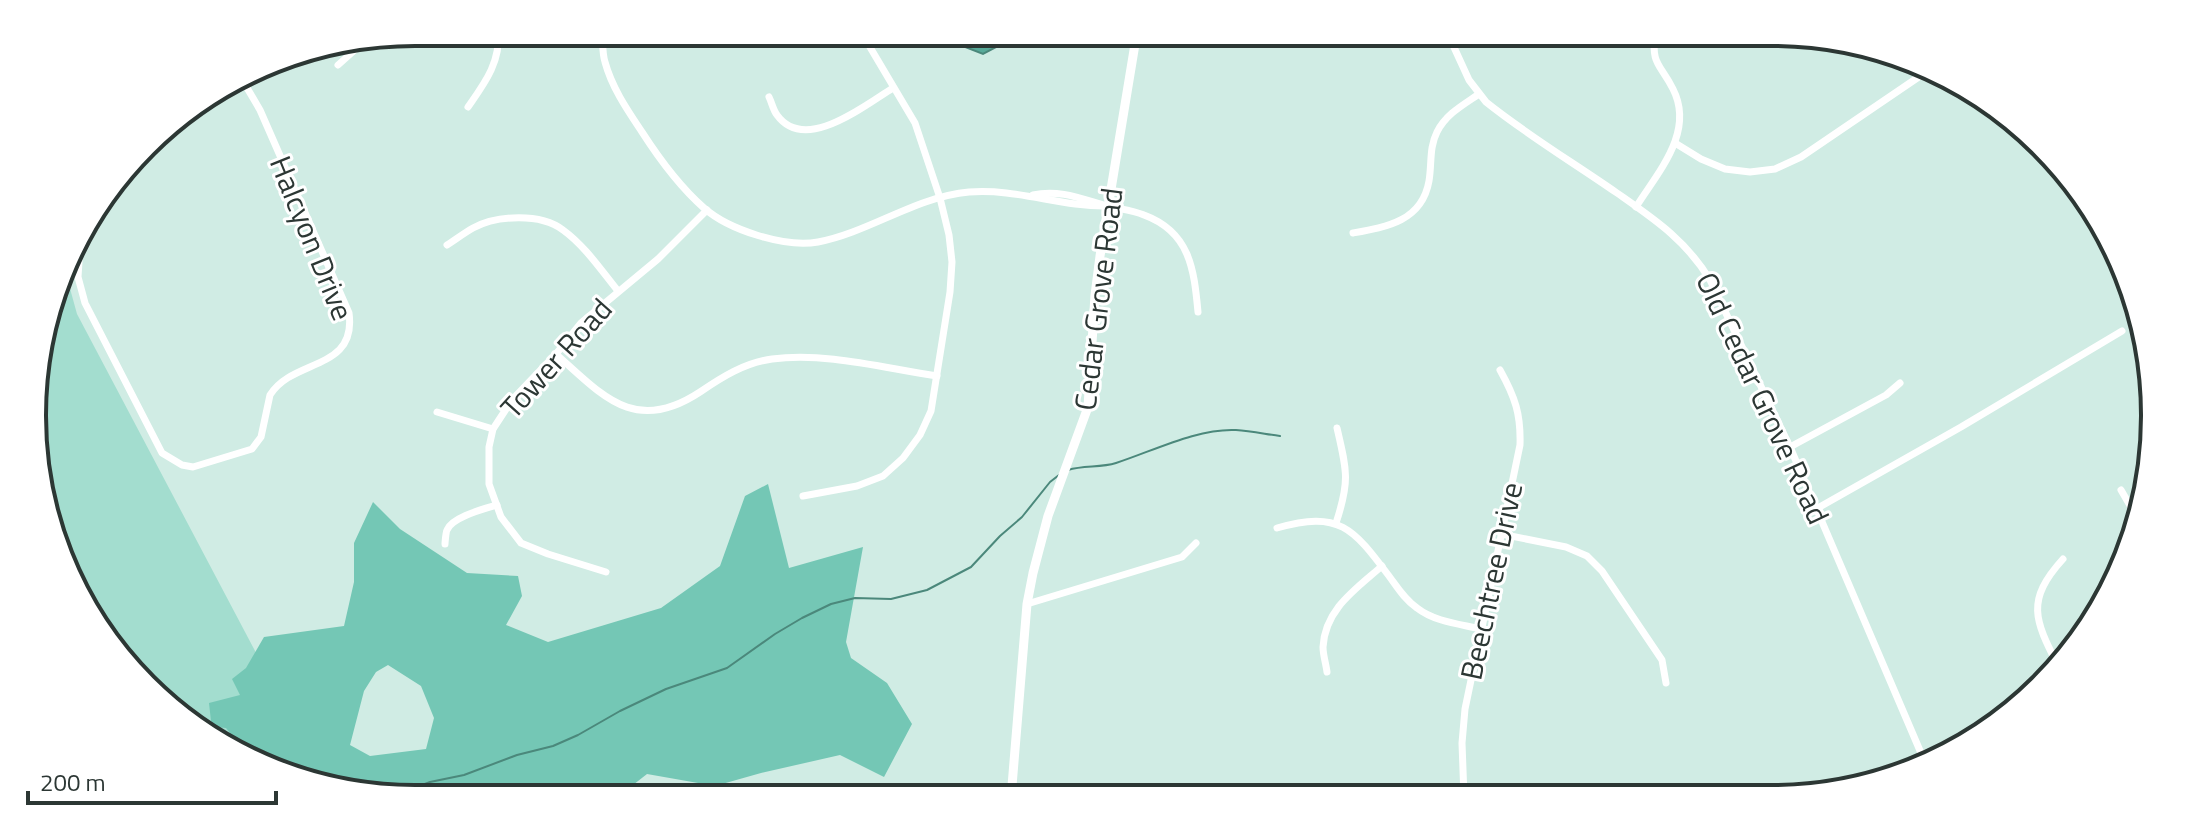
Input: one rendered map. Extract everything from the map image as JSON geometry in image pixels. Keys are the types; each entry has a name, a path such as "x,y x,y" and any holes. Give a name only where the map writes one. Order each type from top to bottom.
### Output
{"street":[{"path":"468,107 489,77 498,46"},
{"path":"603,46 604,60 613,83 662,163 707,210 738,227 766,239 793,244 818,242 895,213 966,192 993,191 1030,196 1048,192 1085,198 1142,214 1175,234 1192,264 1198,312"},
{"path":"803,496 857,486 883,476 903,458 920,435 931,411 950,292 952,262 940,198 915,123 869,46"},
{"name":"Cedar Grove Road","path":"1012,785 1027,604 1048,516 1088,407 1095,295 1135,46"},
{"name":"Old Cedar Grove Road","path":"1453,46 1469,80 1493,107 1636,207 1687,247 1700,264 1790,447 1921,753"},
{"path":"1636,207 1675,143 1681,123 1674,90 1659,69 1655,46"},
{"path":"338,65 353,51"},
{"path":"1675,143 1725,169 1750,172 1775,169 1801,157 1919,77"},
{"name":"Halcyon Drive","path":"79,263 78,277 85,303 162,453 182,465 193,467 252,449 261,437 273,390 289,377 335,354 348,337 351,323 271,135 246,87"},
{"path":"769,97 776,114 786,124 803,131 835,123 893,88"},
{"path":"1353,233 1388,227 1410,214 1427,189 1432,145 1439,128 1479,94"},
{"name":"Tower Road","path":"606,572 521,543 501,517 489,484 489,447 493,429 512,400 581,323 680,240 707,210"},
{"path":"447,245 476,226 520,218 541,219 561,228 580,245 618,291"},
{"path":"1816,509 2122,331"},
{"path":"556,354 603,396 624,408 643,411 665,409 688,400 726,375 749,364 771,359 827,358 937,376"},
{"name":"Beechtree Drive","path":"1464,785 1463,726 1520,445 1521,425 1517,406 1500,370"},
{"path":"1790,447 1886,395 1900,383"},
{"path":"437,412 493,429"},
{"path":"1336,523 1347,488 1347,472 1337,428"},
{"path":"2121,490 2130,505"},
{"path":"445,544 447,530 452,523 497,505"},
{"path":"1277,528 1309,520 1336,523 1357,537 1403,595 1424,613 1481,629"},
{"path":"1501,534 1566,547 1587,556 1602,571 1662,660 1666,683"},
{"path":"1027,604 1182,557 1196,543"},
{"path":"2053,655 2039,627 2037,605 2050,573 2063,559"},
{"path":"1327,672 1323,647 1333,612 1382,566"}],"shaded area":[{"path":"963,46 998,46 983,54"},
{"path":"70,287 77,314 319,772 252,747 191,709 154,677 122,640 84,579 66,534 53,488 46,416 53,343"},
{"path":"768,484 789,568 863,547 846,642 851,658 887,683 912,724 884,777 840,755 719,785 647,774 633,785 391,784 343,778 274,757 211,721 209,703 240,695 232,679 246,668 264,637 344,626 354,582 354,543 373,502 400,529 467,573 518,576 522,596 506,625 548,642 661,608 720,566 745,496","holes":["388,665 421,686 434,718 426,749 370,756 350,745 364,691 376,672"]}],"waterway":[{"path":"1068,470 1116,463 1176,441 1221,430 1280,436"},
{"path":"422,785 464,775 578,735 666,689 727,668 775,634 831,604 855,598 891,599 927,590 971,567 1059,475"}]}
